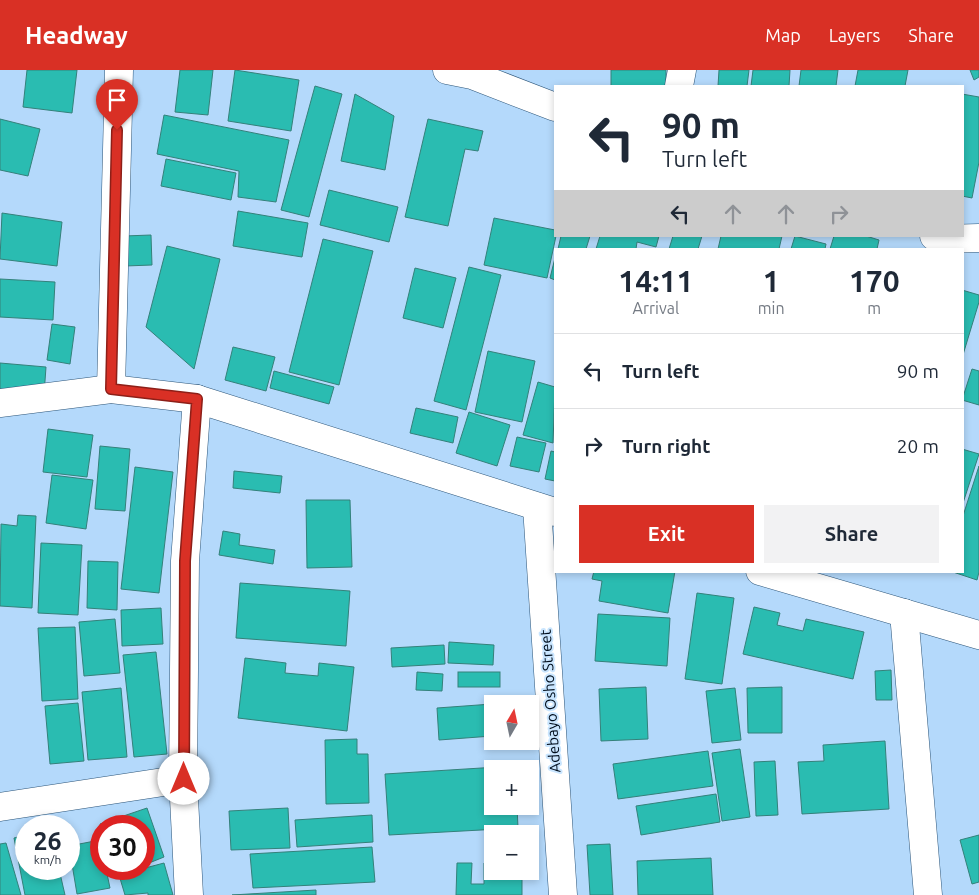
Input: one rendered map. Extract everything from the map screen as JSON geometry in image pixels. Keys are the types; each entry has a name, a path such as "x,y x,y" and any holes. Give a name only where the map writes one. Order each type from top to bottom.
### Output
{"street":[{"path":"111,389 119,70"},
{"path":"679,85 682,70"},
{"path":"464,72 554,107"},
{"path":"937,237 944,239 979,238"},
{"path":"0,403 111,389 197,399 546,510"},
{"path":"189,895 184,779 185,561 197,399"},
{"name":"Adebayo Osho Street","path":"546,510 563,895"},
{"path":"767,573 979,635"},
{"path":"904,613 928,895"},
{"path":"0,807 184,779"}],"building":[{"path":"27,70 77,70 72,113 23,107"},
{"path":"180,70 213,70 208,115 175,112"},
{"path":"235,70 299,80 291,131 228,121"},
{"path":"611,70 666,70 666,85 611,85"},
{"path":"719,70 749,70 747,85 718,85"},
{"path":"753,70 790,70 789,85 751,85"},
{"path":"801,70 838,70 836,85 799,85"},
{"path":"858,70 908,70 905,85 855,85"},
{"path":"970,70 979,70 979,77 974,80"},
{"path":"315,86 342,94 309,217 281,210"},
{"path":"355,94 394,116 385,170 341,161"},
{"path":"964,94 979,97 979,162 972,198 964,196"},
{"path":"164,115 289,140 276,202 238,197 239,171 157,154"},
{"path":"0,119 40,129 28,176 0,170"},
{"path":"428,119 483,131 478,151 465,149 448,226 405,217"},
{"path":"166,159 236,173 231,200 161,186"},
{"path":"329,190 398,207 389,242 320,225"},
{"path":"238,211 308,223 302,257 233,246"},
{"path":"2,213 62,222 57,266 0,259"},
{"path":"494,218 554,230 554,237 556,237 547,278 484,265"},
{"path":"151,235 152,265 125,266 124,236"},
{"path":"561,237 590,237 586,248 558,248"},
{"path":"600,237 659,237 656,247 637,242 636,248 596,248"},
{"path":"673,237 702,237 698,248 669,248"},
{"path":"721,237 782,237 779,248 718,248"},
{"path":"795,237 826,244 825,248 791,248"},
{"path":"834,237 869,237 879,240 877,248 830,248"},
{"path":"323,239 373,251 339,385 289,372"},
{"path":"167,246 220,259 194,369 146,327"},
{"path":"554,262 554,280 550,278"},
{"path":"469,267 501,275 466,410 434,401"},
{"path":"415,268 456,278 443,328 403,318"},
{"path":"0,279 55,282 53,320 0,317"},
{"path":"964,291 979,295 979,302 964,351"},
{"path":"52,324 75,327 70,364 47,360"},
{"path":"233,347 275,357 266,391 225,380"},
{"path":"488,351 535,361 522,422 475,412"},
{"path":"0,363 46,367 44,395 0,391"},
{"path":"972,369 979,371 979,405 964,401 964,394"},
{"path":"274,371 334,387 329,404 270,388"},
{"path":"538,382 554,387 553,443 523,435"},
{"path":"416,408 458,417 453,443 410,433"},
{"path":"469,412 510,425 497,466 456,453"},
{"path":"48,429 93,435 87,477 43,472"},
{"path":"517,437 546,443 539,472 510,466"},
{"path":"100,446 130,449 125,511 95,509"},
{"path":"964,450 979,454 964,500"},
{"path":"551,451 554,452 554,481 545,479"},
{"path":"979,466 979,572 977,580 956,573 964,573 964,513"},
{"path":"135,467 173,472 159,593 121,589"},
{"path":"234,471 282,476 280,493 233,488"},
{"path":"52,475 93,480 86,529 46,523"},
{"path":"306,500 350,500 352,567 307,568"},
{"path":"18,515 36,516 32,608 0,606 1,524 17,526"},
{"path":"223,531 240,534 239,545 275,550 273,564 219,555"},
{"path":"41,543 82,545 78,615 38,613"},
{"path":"88,561 118,562 117,610 87,608"},
{"path":"594,573 675,573 668,613 599,601 602,581 592,579"},
{"path":"240,583 350,591 346,646 236,638"},
{"path":"697,593 734,598 722,684 685,679"},
{"path":"754,607 780,613 777,625 803,631 806,619 864,632 853,679 743,654"},
{"path":"161,608 163,644 122,646 121,610"},
{"path":"598,614 670,618 667,666 595,661"},
{"path":"115,619 120,673 84,676 79,622"},
{"path":"75,627 78,699 42,701 38,628"},
{"path":"449,642 494,645 493,665 448,663"},
{"path":"444,645 445,664 392,667 391,648"},
{"path":"156,652 167,754 134,757 123,655"},
{"path":"245,658 286,663 285,673 318,676 319,663 354,667 347,731 238,718"},
{"path":"891,670 892,700 876,700 875,671"},
{"path":"417,672 443,674 442,691 416,690"},
{"path":"458,672 500,672 500,687 458,687"},
{"path":"646,687 648,739 601,741 599,689"},
{"path":"782,687 782,733 748,733 747,688"},
{"path":"121,688 127,757 88,760 82,692"},
{"path":"735,688 741,740 712,743 706,691"},
{"path":"78,703 84,761 50,764 45,706"},
{"path":"484,705 484,737 439,740 437,708"},
{"path":"357,739 357,754 368,754 369,803 326,804 325,740"},
{"path":"885,741 889,809 802,814 798,762 824,761 823,745"},
{"path":"740,749 750,817 722,821 712,753"},
{"path":"708,751 713,786 618,799 613,764"},
{"path":"775,761 778,815 756,816 754,762"},
{"path":"484,768 484,815 517,815 518,825 484,825 484,830 389,835 385,774"},
{"path":"716,794 720,822 641,835 636,806"},
{"path":"147,808 149,815 126,815"},
{"path":"288,808 290,848 231,850 229,811"},
{"path":"372,815 373,842 297,847 295,820"},
{"path":"155,831 164,857 155,861"},
{"path":"979,835 979,882 972,884 960,840"},
{"path":"90,842 90,880 108,880 110,888 77,894 75,880 80,880 80,844"},
{"path":"6,843 15,880 17,880 21,895 0,895 0,844"},
{"path":"610,844 613,895 590,895 587,845"},
{"path":"372,847 375,882 253,888 250,854"},
{"path":"711,858 713,895 638,895 637,861"},
{"path":"164,863 173,895 148,895 148,893 125,895 120,880 155,880 155,865"},
{"path":"457,863 472,863 471,884 484,884 484,880 522,880 522,895 456,895"},
{"path":"22,880 62,880 65,895 25,895"},
{"path":"316,890 316,895 232,895"}],"route":[{"path":"117,130 111,389 197,399 185,561 184,779"}]}
